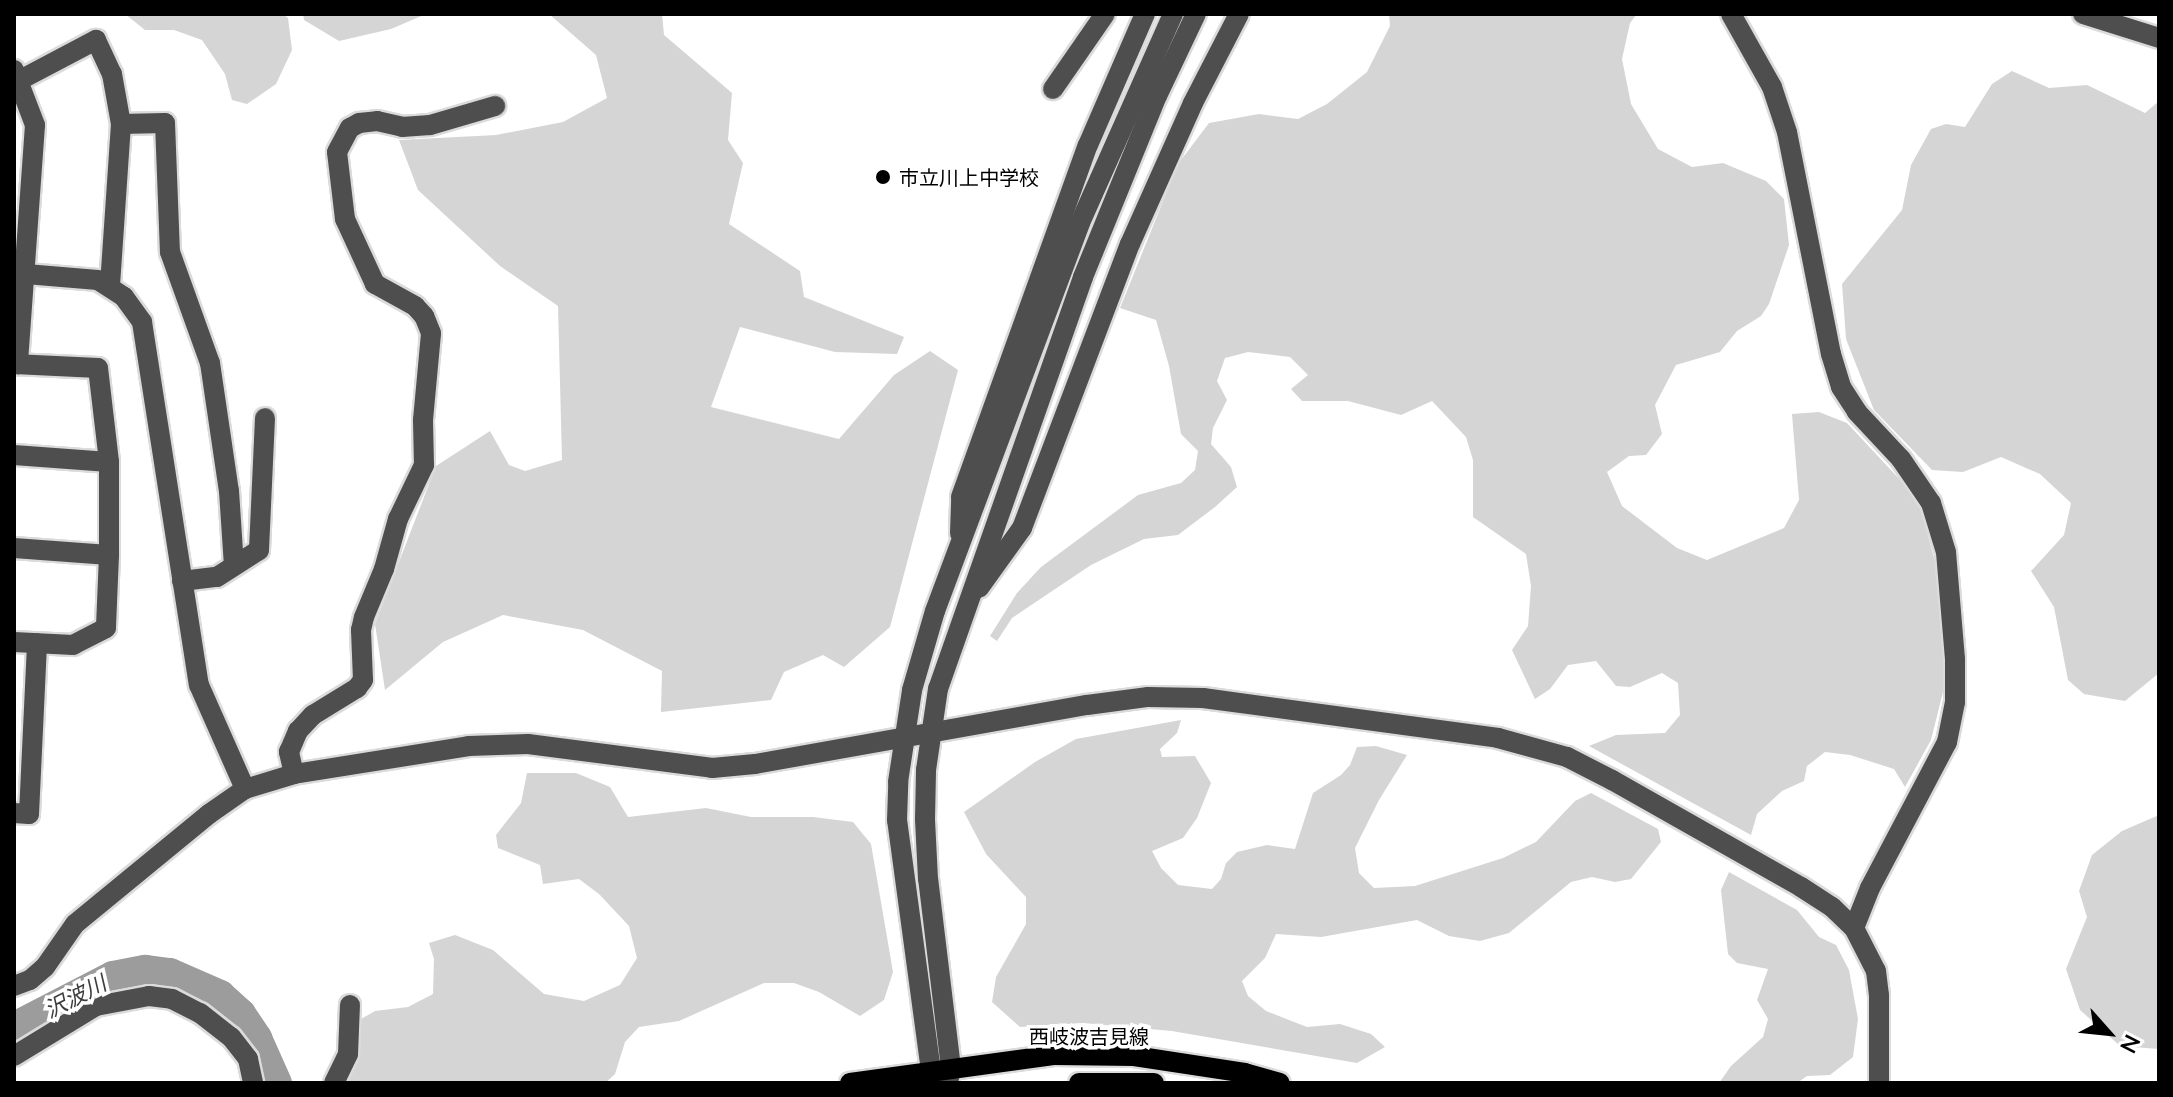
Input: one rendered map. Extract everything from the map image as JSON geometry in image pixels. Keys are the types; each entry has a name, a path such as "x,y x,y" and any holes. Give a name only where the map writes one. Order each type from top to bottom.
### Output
{"main road":[{"name":"西岐波吉見線","path":"850,1083 942,1076 1055,1055 1134,1056 1245,1073 1280,1083"},
{"path":"1079,1083 1154,1083"}],"street":[{"path":"1053,89 1105,14"},
{"path":"959,549 961,497 1088,145 1145,14"},
{"path":"942,1076 897,820 904,737 922,652 1080,223 1173,14"},
{"path":"942,1076 925,819 931,732 938,689 1083,277 1157,96 1196,14"},
{"path":"967,604 1022,528 1130,244 1193,103 1239,14"},
{"path":"1731,14 1772,87 1787,132 1828,340 1841,387 1857,412 1901,459 1931,503 1946,552 1955,673 1955,702 1947,742 1870,888 1854,928"},
{"path":"2083,14 2119,20 2159,38"},
{"path":"14,642 73,645 106,628 109,462 98,368 16,364 23,179 35,125 17,75 96,40 112,74 121,124 110,287"},
{"path":"294,774 289,752 298,731 313,715 357,688 363,680 364,617 384,569 398,519 424,465 423,420 431,333 424,316 415,306 375,284 345,219 337,152 350,128 359,123 377,121 402,127 430,125 495,106"},
{"path":"121,124 165,123 170,252 210,363 229,491 234,566"},
{"path":"19,273 77,276 110,287 124,297 142,322 199,685 245,789"},
{"path":"182,581 217,577 259,550 265,418"},
{"path":"14,455 109,462"},
{"path":"14,548 109,555"},
{"path":"14,813 29,814 23,729 37,643"},
{"path":"14,986 30,980 45,967 75,924 209,814 245,789 294,774 469,746 528,744 712,768 755,764 1148,697 1258,704 1498,738 1567,757 1612,780 1801,887 1832,907 1854,928 1876,971 1879,1083"},
{"path":"14,1056 96,1006 149,996 172,999 200,1013 231,1037 248,1059 253,1083"},
{"path":"334,1083 348,1054 350,1005"}],"shaded area":[{"path":"125,14 283,14 288,18 292,50 276,84 247,104 232,100 225,74 202,40 174,30 145,30"},
{"path":"303,14 426,14 391,29 339,41 304,20"},
{"path":"549,14 662,14 664,35 732,93 728,140 743,163 729,224 800,271 804,297 904,337 897,354 835,352 740,327 711,407 839,439 894,375 930,351 958,370 890,627 844,667 823,655 784,672 771,700 661,712 662,671 583,630 503,615 443,642 385,690 375,624 436,466 490,431 509,465 525,471 562,460 558,306 500,266 418,190 399,140 496,135 563,122 607,98 596,55"},
{"path":"1389,14 1637,14 1630,23 1622,59 1631,104 1658,149 1692,167 1723,163 1766,181 1784,199 1789,245 1769,304 1761,316 1737,331 1720,352 1676,365 1655,405 1662,434 1646,455 1629,456 1607,472 1622,506 1677,548 1707,560 1784,528 1799,500 1792,414 1819,412 1847,423 1918,499 1936,565 1945,684 1931,740 1905,787 1894,769 1850,755 1825,752 1807,766 1804,781 1782,791 1757,814 1751,835 1589,746 1616,735 1665,733 1680,715 1678,683 1662,673 1630,687 1616,686 1596,661 1568,665 1550,689 1535,699 1512,650 1528,626 1531,586 1526,554 1473,517 1473,460 1466,437 1432,401 1401,415 1348,401 1302,401 1291,389 1308,375 1290,357 1248,352 1225,358 1217,381 1227,400 1213,428 1211,444 1231,467 1237,487 1178,535 1144,539 1091,565 1012,618 997,641 990,636 1017,593 1041,567 1138,495 1181,483 1195,470 1198,451 1181,434 1169,366 1156,320 1120,308 1178,164 1209,123 1259,114 1298,119 1327,104 1367,72 1390,26"},
{"path":"2012,71 2049,88 2087,85 2145,113 2159,101 2159,673 2125,701 2084,694 2068,680 2054,607 2031,571 2064,535 2071,503 2040,474 2001,457 1963,472 1932,470 1874,410 1846,339 1842,284 1902,210 1911,165 1931,129 1946,124 1965,127 1992,84"},
{"path":"1181,720 1177,733 1160,749 1162,757 1195,756 1211,783 1197,818 1183,838 1152,851 1161,868 1178,885 1212,889 1221,879 1226,863 1237,852 1267,845 1295,849 1313,793 1341,775 1350,765 1357,747 1376,746 1407,755 1379,800 1355,848 1359,873 1374,888 1415,886 1503,858 1536,842 1575,801 1591,793 1658,829 1661,842 1631,879 1615,882 1592,877 1571,882 1509,933 1480,941 1449,936 1417,920 1321,937 1276,934 1265,958 1242,981 1248,996 1266,1011 1307,1027 1340,1024 1371,1034 1385,1047 1357,1063 1172,1031 1083,1023 1020,1027 992,1002 996,977 1026,924 1026,897 986,854 964,812 1035,762 1076,739"},
{"path":"527,773 576,773 610,787 628,817 706,808 751,817 813,817 853,822 871,844 893,972 884,1000 860,1016 819,992 794,983 764,983 679,1021 639,1027 625,1042 615,1074 605,1083 342,1083 359,1047 361,1019 375,1011 408,1007 433,994 434,959 429,943 455,935 493,950 544,994 584,1001 620,985 637,958 629,926 599,894 579,879 543,884 540,865 498,848 496,835 521,803"},
{"path":"2159,815 2159,1049 2120,1046 2080,1010 2066,969 2087,917 2079,891 2092,855 2122,831"},
{"path":"1729,872 1797,910 1819,937 1836,945 1849,970 1858,1019 1853,1057 1830,1075 1807,1076 1797,1083 1719,1083 1731,1066 1763,1037 1768,1019 1757,1000 1768,969 1737,963 1728,954 1721,890"}],"waterway":[{"name":"沢波川","path":"14,1027 113,976 145,970 170,973 220,995 241,1014 257,1038 277,1083"}],"place":[{"name":"市立川上中学校","path":"883,177"}]}
